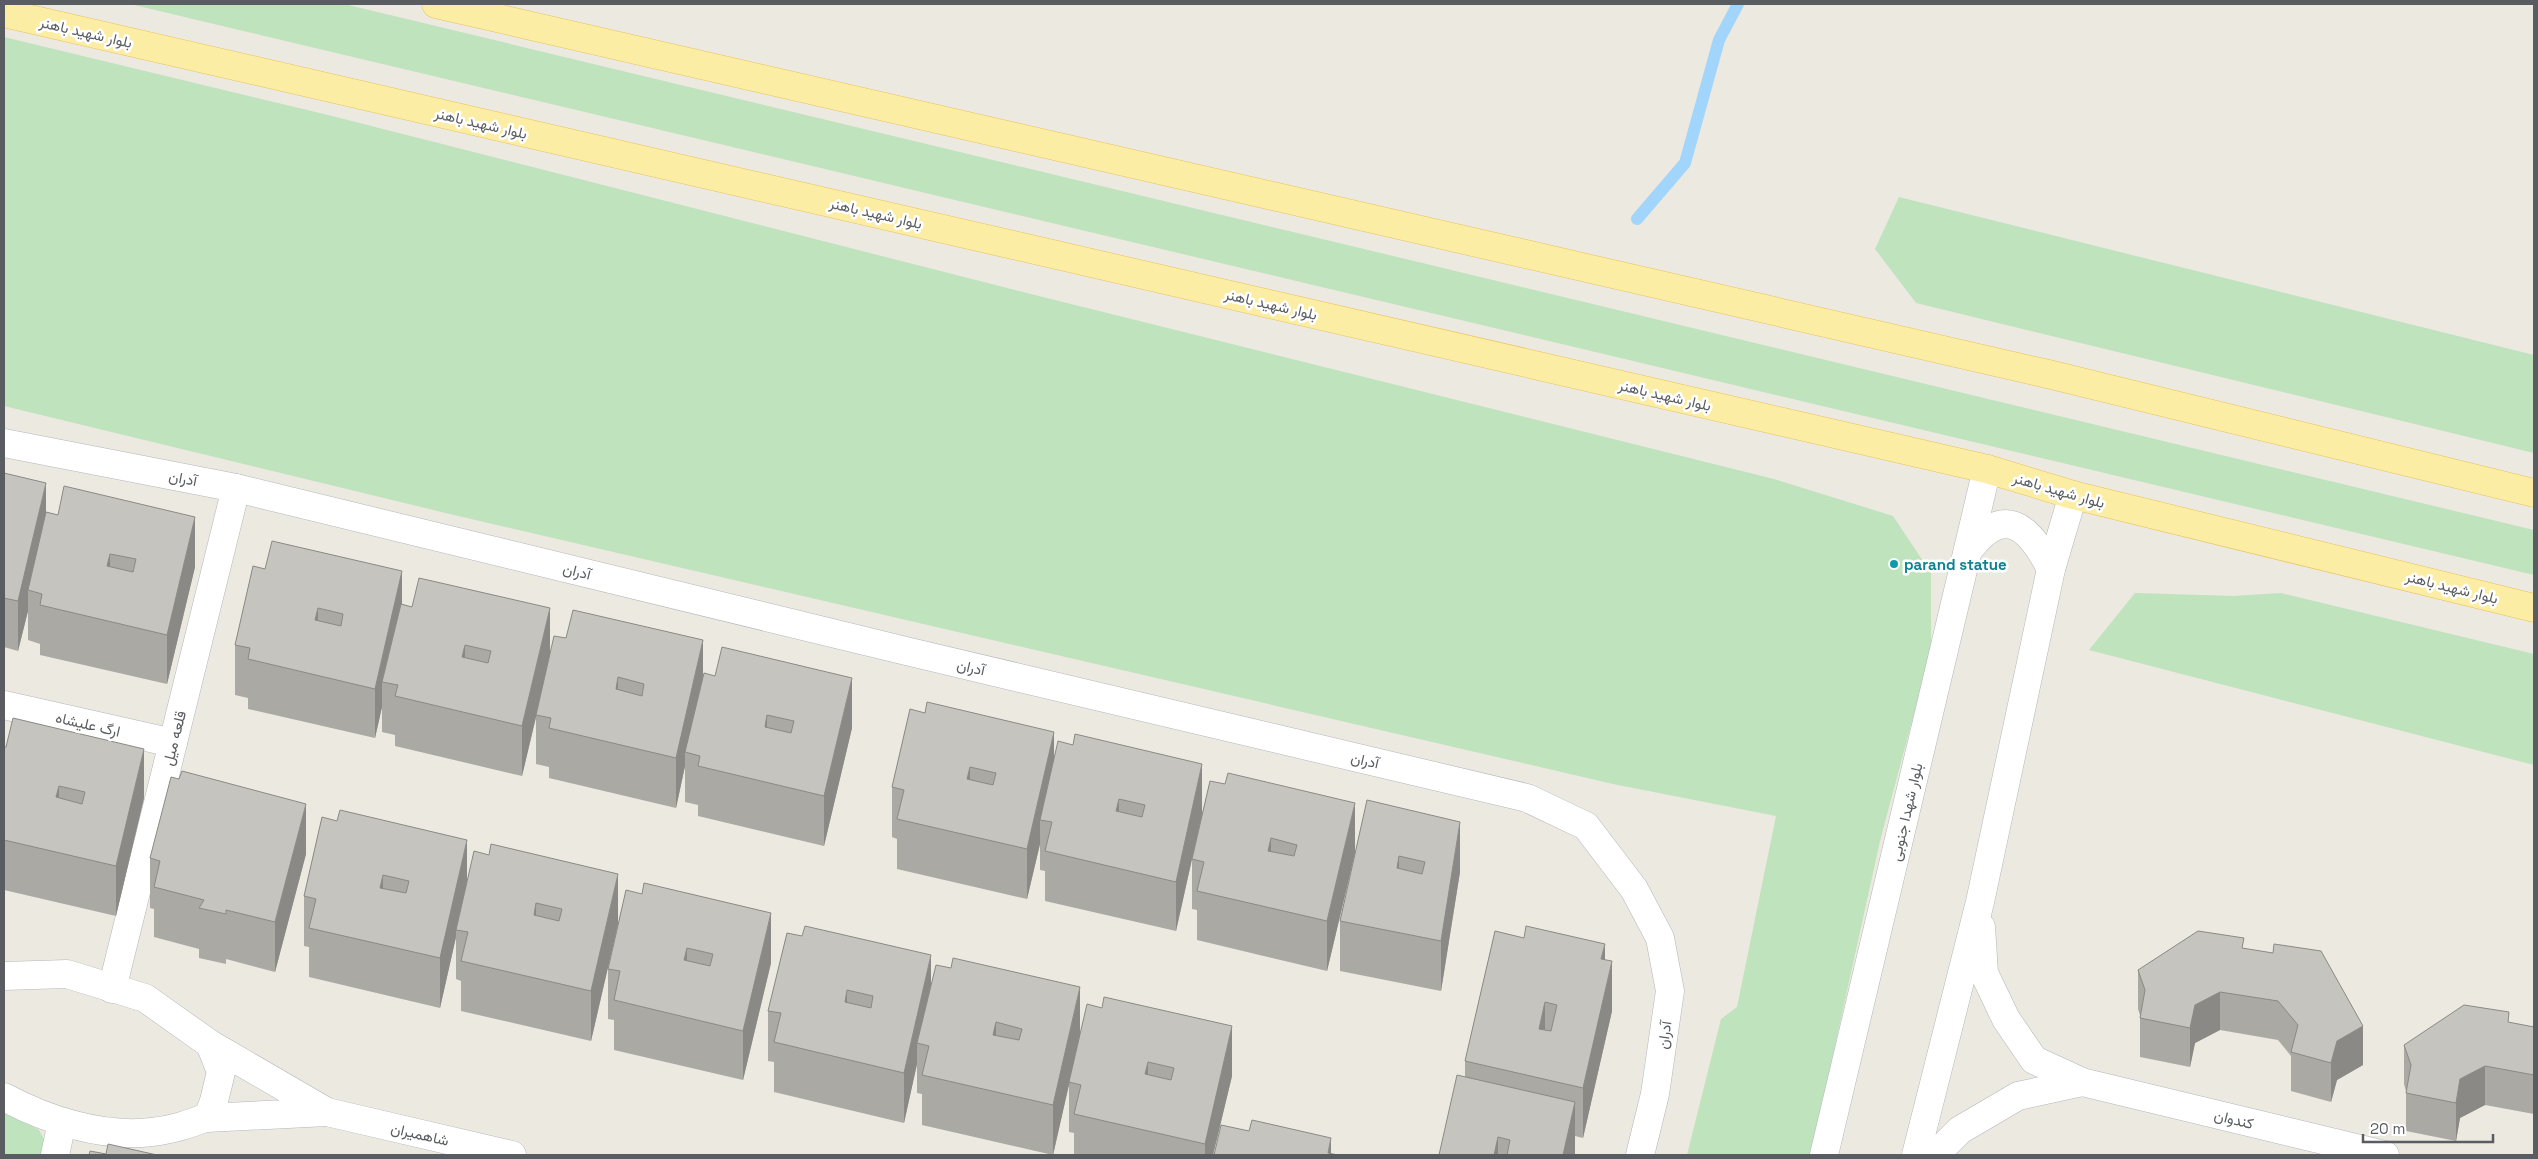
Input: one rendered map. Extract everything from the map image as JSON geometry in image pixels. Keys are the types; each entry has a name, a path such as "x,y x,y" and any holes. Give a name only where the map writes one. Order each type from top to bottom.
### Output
{"main road":[{"path":"436,4 2048,374 2534,493"},
{"name":"بلوار شهید باهنر","path":"4,13 1987,469 2073,495 2534,608"}],"street":[{"name":"آدران","path":"4,443 236,488 897,649 1527,798 1586,826 1634,889 1660,938 1670,992 1655,1094 1640,1155"},
{"name":"بلوار شهدا جنوبی","path":"1824,1155 1987,469"},
{"name":"قلعه میل","path":"112,989 236,488"},
{"path":"1916,1155 1980,902 2051,569 2073,495"},
{"path":"1968,551 1988,529 2001,525 2017,526 2032,536 2051,569"},
{"name":"ارگ علیشاه","path":"4,706 173,743"},
{"path":"1980,902 1984,973 2006,1019 2034,1060 2082,1082"},
{"path":"4,976 67,974 145,998 210,1044 327,1112"},
{"path":"206,1118 214,1101 220,1072 210,1044"},
{"path":"1935,1155 1960,1130 2018,1096 2082,1082"},
{"name":"کندوان","path":"2082,1082 2385,1155"},
{"path":"4,1096 62,1122 113,1132 151,1132 182,1127 206,1118 327,1112"},
{"name":"شاهمیران","path":"327,1112 512,1155"},
{"path":"55,1155 62,1122"}],"green space":[{"path":"130,4 344,4 2534,530 2534,575"},
{"path":"4,37 328,115 1031,294 1774,479 1893,516 1931,573 1931,650 1880,841 1811,1155 1687,1155 1721,1019 1737,1007 1776,816 1613,784 454,515 4,406"},
{"path":"1899,197 2534,355 2534,453 1916,303 1875,249"},
{"path":"2135,593 2233,596 2281,593 2534,654 2534,765 2089,650"},
{"path":"4,1110 39,1130 45,1141 43,1155 4,1155"}],"building":[{"path":"4,473 46,483 18,601 4,598"},
{"path":"64,486 195,517 167,635 40,605 42,594 28,590 46,512 58,515","holes":["110,554 136,559 133,572 107,566"]},
{"path":"272,541 402,571 375,689 248,659 250,648 235,645 253,566 265,569","holes":["318,608 343,614 341,626 315,620"]},
{"path":"419,578 550,608 522,726 395,696 398,685 382,682 401,604 412,607","holes":["465,645 491,651 488,663 462,657"]},
{"path":"573,610 703,640 676,758 549,728 551,718 536,715 554,636 566,638","holes":["618,677 644,684 642,696 616,689"]},
{"path":"722,647 852,678 824,796 698,766 700,756 685,752 704,673 715,676","holes":["767,715 794,721 791,733 765,727"]},
{"path":"927,702 1054,732 1027,849 897,819 904,790 892,787 910,709 925,713","holes":["970,767 996,773 993,785 967,779"]},
{"path":"13,718 144,749 116,866 4,840 4,747 6,747","holes":["59,786 85,792 82,804 56,797"]},
{"path":"1075,734 1202,764 1176,882 1045,851 1052,822 1040,820 1058,741 1073,745","holes":["1119,799 1145,805 1142,817 1116,811"]},
{"path":"182,771 306,804 275,922 226,910 226,914 199,908 204,900 154,887 160,861 150,858 171,777 179,779"},
{"path":"1228,773 1355,803 1327,921 1197,891 1204,862 1192,859 1210,781 1225,784","holes":["1271,838 1297,845 1294,856 1268,851"]},
{"path":"1367,800 1460,822 1441,941 1340,921","holes":["1399,856 1425,862 1422,874 1397,868"]},
{"path":"340,810 467,840 440,958 309,928 316,899 304,896 322,817 337,821","holes":["383,875 409,881 406,893 380,888"]},
{"path":"491,844 618,874 591,991 461,961 468,932 456,930 474,851 489,855","holes":["536,903 562,909 559,921 534,915"]},
{"path":"644,883 771,913 743,1031 614,1000 620,971 608,969 626,890 642,894","holes":["687,948 713,954 710,966 684,960"]},
{"path":"805,926 931,955 904,1073 774,1042 781,1013 768,1011 787,933 802,936","holes":["847,990 873,996 871,1008 845,1002"]},
{"path":"1526,926 1605,944 1601,959 1612,961 1583,1088 1465,1061 1495,931 1524,938","holes":["1545,1002 1557,1005 1551,1031 1539,1029"]},
{"path":"2198,931 2244,938 2242,948 2273,953 2274,944 2321,951 2363,1026 2337,1041 2331,1063 2291,1052 2298,1025 2278,1001 2220,992 2195,1005 2190,1028 2140,1018 2145,990 2138,970"},
{"path":"953,958 1080,987 1053,1105 922,1075 929,1046 917,1043 936,965 951,968","holes":["996,1022 1022,1029 1019,1040 993,1035"]},
{"path":"1104,997 1232,1026 1205,1144 1074,1114 1081,1085 1069,1082 1087,1004 1102,1008","holes":["1148,1062 1174,1068 1171,1080 1145,1074"]},
{"path":"2464,1005 2509,1012 2508,1022 2534,1027 2534,1075 2485,1066 2460,1079 2456,1103 2406,1093 2411,1065 2404,1045"},
{"path":"1457,1075 1575,1102 1563,1155 1507,1155 1510,1140 1498,1137 1494,1155 1439,1155"},
{"path":"1252,1120 1331,1138 1328,1153 1338,1155 1214,1155 1221,1125 1249,1131"},
{"path":"108,1144 157,1155 89,1155 90,1151 106,1154"}],"waterway":[{"path":"1637,219 1685,163 1719,40 1738,4"}],"place":[{"name":"parand statue","path":"1894,564"}]}
